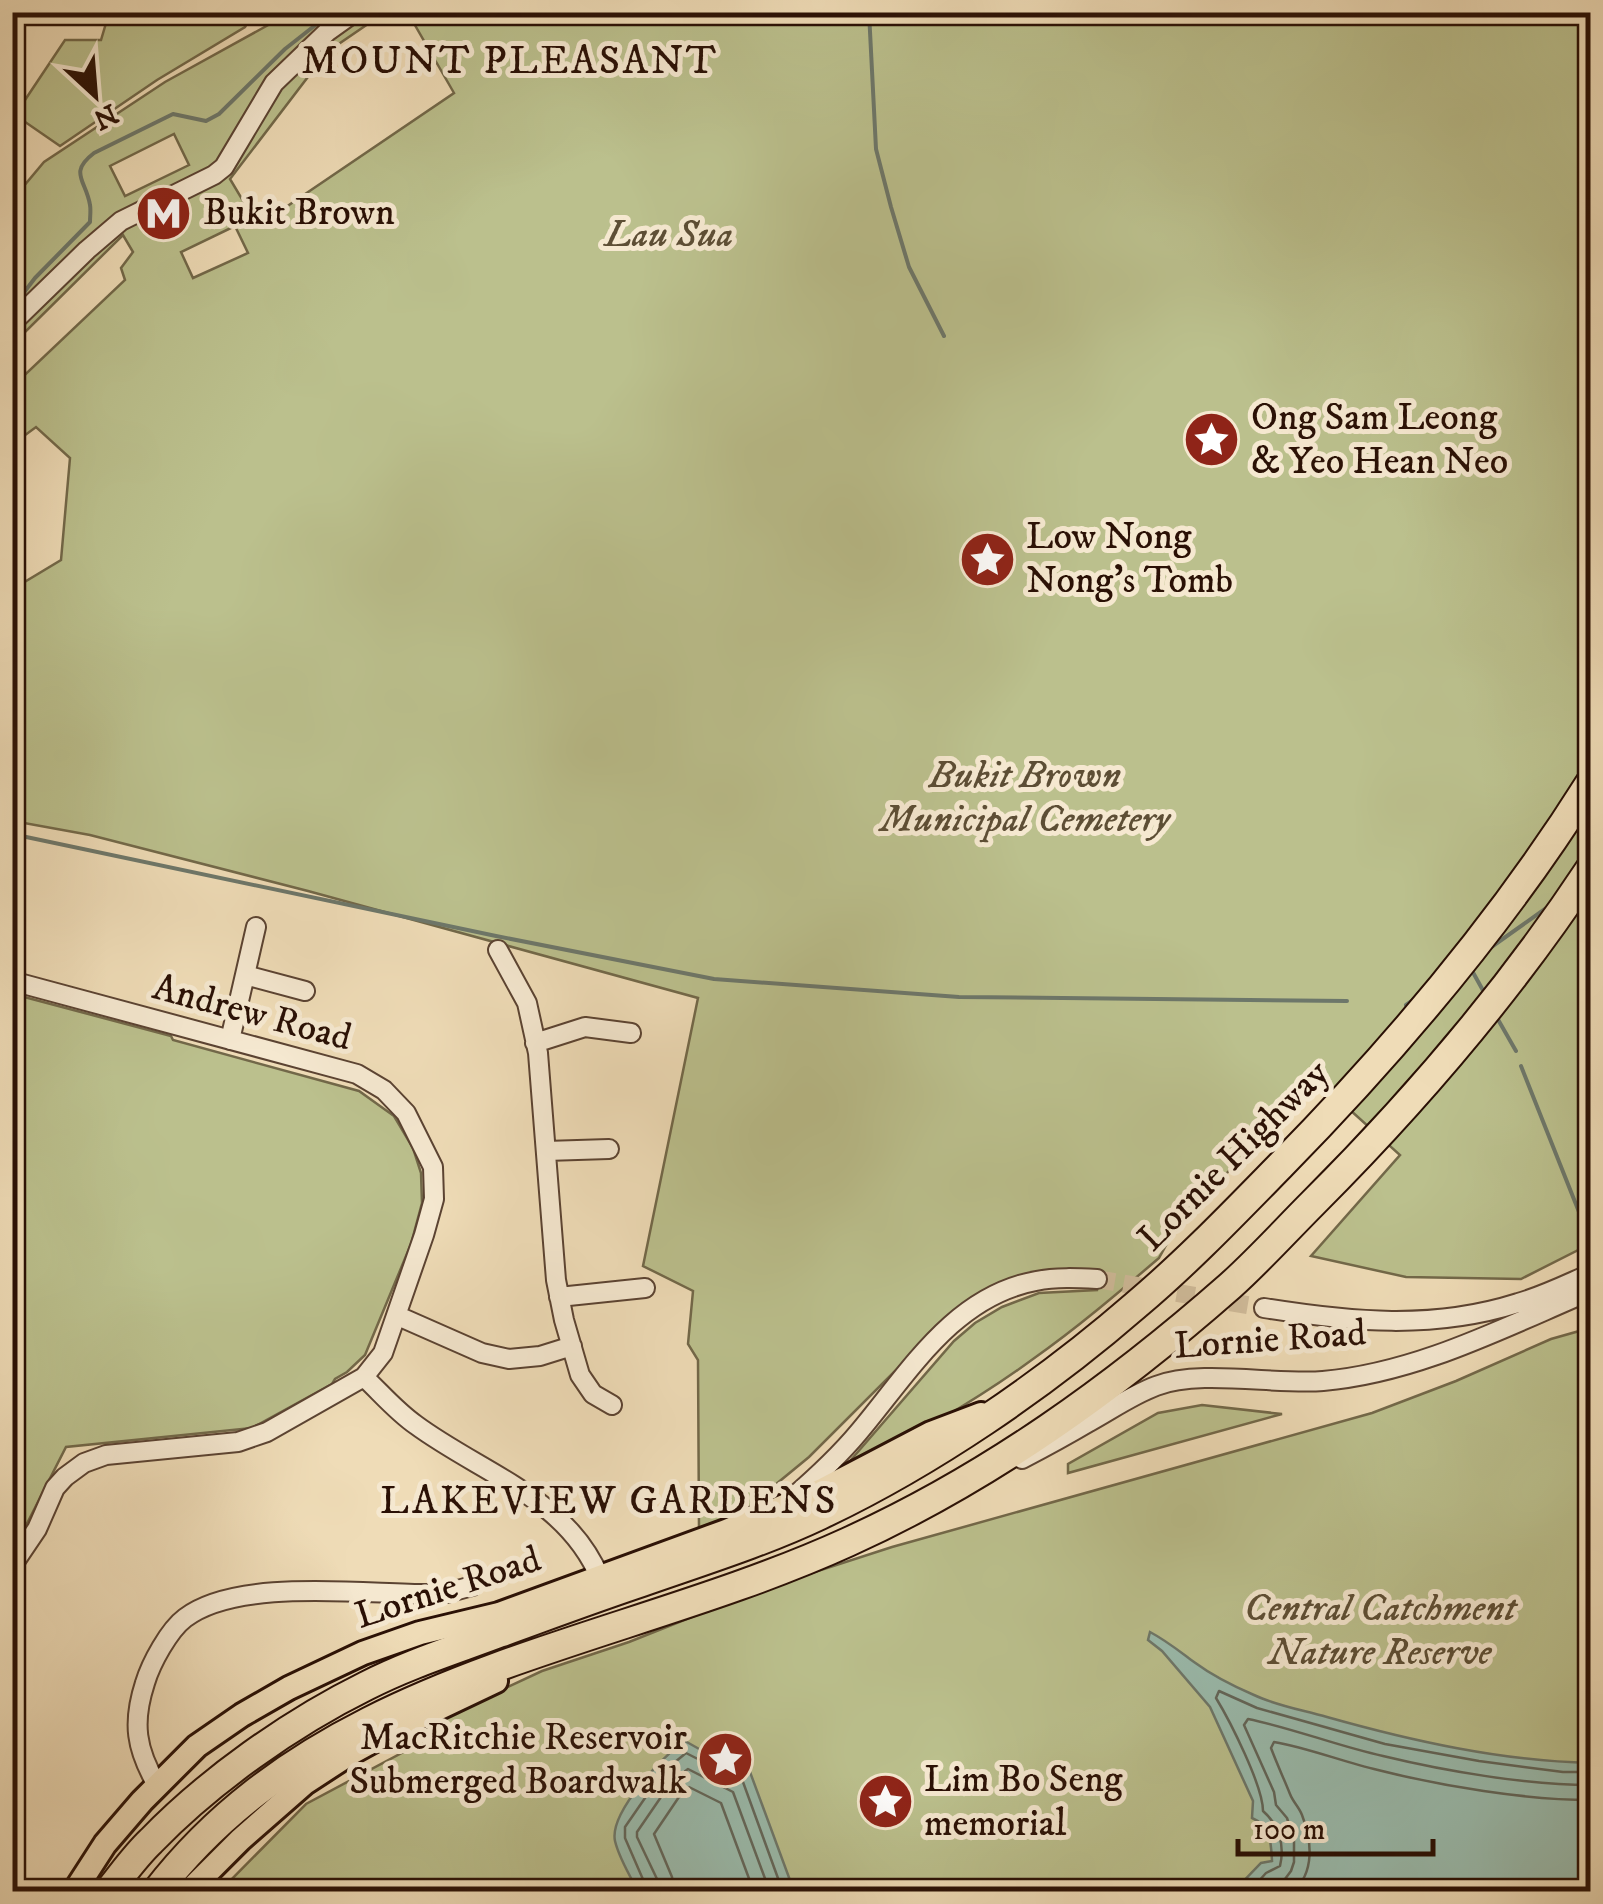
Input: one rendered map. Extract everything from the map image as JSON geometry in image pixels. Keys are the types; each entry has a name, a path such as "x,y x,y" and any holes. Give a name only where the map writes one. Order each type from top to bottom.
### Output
{"highway":[{"name":"Lornie Highway","path":"853,1499 931,1454 1074,1355 1194,1253 1388,1053 1523,884 1590,783"},
{"path":"156,1892 176,1865 240,1803 302,1760 383,1713 506,1663 689,1605 848,1542 963,1484 1102,1392 1232,1284 1357,1160 1429,1082 1499,996 1590,869"},
{"name":"Lornie Road","path":"108,1892 150,1841 227,1773 364,1686 436,1655 760,1540 853,1499"}],"main road":[{"name":"Lornie Road","path":"74,1892 105,1844 198,1746 242,1714 289,1688 363,1653 420,1633 499,1614 776,1511 932,1433 1003,1406"},
{"path":"188,1892 305,1783 352,1753 428,1712 518,1671 683,1612 689,1605"}],"street":[{"path":"12,324 121,221 214,176 224,167 274,83 354,12"},
{"path":"230,1040 256,927"},
{"path":"498,950 527,1003 535,1043 542,1084 559,1297 580,1375 593,1394 612,1405"},
{"path":"245,975 305,990"},
{"name":"Andrew Road","path":"12,981 357,1074 384,1090 406,1113 433,1166 434,1199 384,1352 364,1377"},
{"path":"535,1043 586,1027 631,1033"},
{"path":"546,1151 608,1149"},
{"path":"1264,1308 1332,1319 1420,1321 1492,1311 1590,1274"},
{"path":"776,1511 846,1448 952,1322 993,1296 1033,1281 1097,1279"},
{"path":"559,1297 645,1288"},
{"name":"Lornie Road","path":"963,1484 1014,1464 1158,1385 1208,1378 1324,1381 1370,1374 1411,1364 1590,1291"},
{"path":"398,1316 482,1353 509,1359 540,1356 572,1346"},
{"path":"12,1566 37,1529 55,1488 84,1463 106,1454 238,1442 267,1432 364,1377 413,1424 529,1495 572,1532 587,1550 600,1578"},
{"name":"Lornie Road","path":"157,1785 138,1746 137,1714 150,1666 184,1618 224,1599 246,1594 427,1594 472,1586"}],"green space":[{"path":"109,12 253,13 245,27 157,80 60,146 15,115 65,40 101,40"},
{"name":"Bukit Brown Municipal Cemetery","path":"290,13 384,13 327,52 230,179 258,226 454,93 408,13 1590,13 1590,1244 1521,1279 1406,1277 1311,1256 1400,1155 1318,1081 1193,1209 1159,1258 1009,1376 828,1482 954,1341 975,1323 1002,1307 1039,1293 1097,1290 1099,1271 1047,1271 917,1349 762,1501 699,1528 698,1360 688,1344 693,1291 643,1266 698,998 308,891 90,835 13,821 13,589 61,560 70,458 36,427 13,444 13,386 125,280 121,268 133,252 123,235 13,344 13,199 44,162 165,82","holes":["174,134 189,165 125,196 110,166","235,226 248,253 193,278 181,252"]},
{"path":"13,994 359,1091 394,1116 413,1148 421,1173 422,1203 411,1244 365,1355 347,1372 252,1428 66,1447 13,1551"},
{"name":"Central Catchment Nature Reserve","path":"1590,1328 1590,1891 219,1892 306,1804 424,1741 443,1717 542,1671 629,1642 762,1589 892,1547 1372,1413 1551,1339"},
{"path":"1202,1405 1282,1414 1068,1473 1068,1464 1158,1413"}],"water":[{"path":"1150,1632 1223,1680 1281,1705 1457,1748 1590,1763 1590,1891 1234,1891 1261,1863 1272,1861 1269,1835 1252,1818 1253,1801 1210,1707 1148,1640"},
{"path":"685,1741 750,1772 794,1891 638,1891 619,1854 615,1829 640,1786"}],"waterway":[{"path":"12,308 35,278 90,222 90,205 80,172 86,160 173,114 206,121 219,114 285,49 332,12"},
{"path":"869,12 876,149 909,267 944,336"},
{"path":"12,834 714,979 959,997 1347,1001"},
{"path":"1490,948 1552,904"},
{"path":"1470,967 1485,994"},
{"path":"1406,1005 1416,998"},
{"path":"1496,1016 1516,1051"},
{"path":"1521,1066 1585,1227"}],"tunnel":[{"path":"1097,1279 1264,1308"}],"place":[{"name":"Bukit Brown","path":"164,213"},
{"name":"Ong Sam Leong & Yeo Hean Neo","path":"1212,440"},
{"name":"Low Nong Nong's Tomb","path":"987,559"},
{"name":"MacRitchie Reservoir Submerged Boardwalk","path":"726,1760"},
{"name":"Lim Bo Seng memorial","path":"885,1802"}],"district":[{"name":"MOUNT PLEASANT","path":"510,62"},
{"name":"LAKEVIEW GARDENS","path":"609,1502"}],"park label":[{"name":"Lau Sua","path":"669,235"}]}
